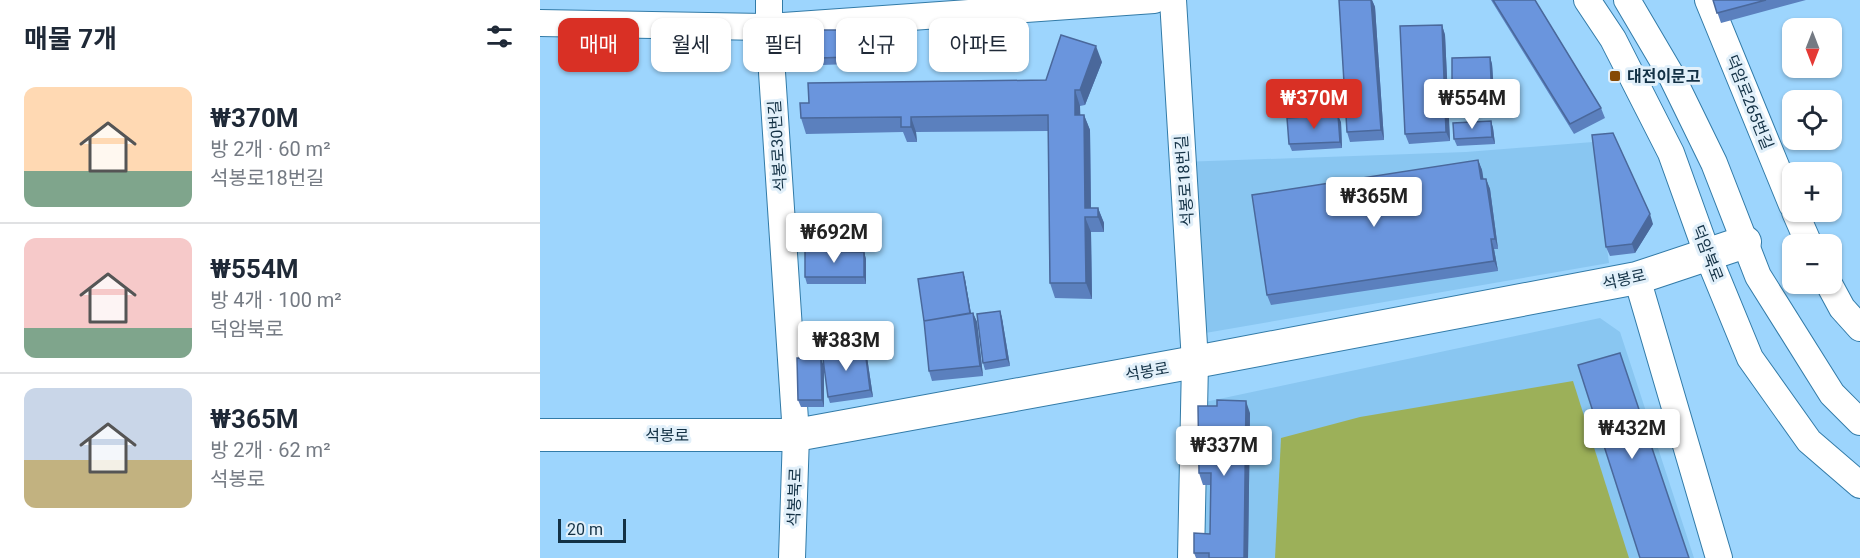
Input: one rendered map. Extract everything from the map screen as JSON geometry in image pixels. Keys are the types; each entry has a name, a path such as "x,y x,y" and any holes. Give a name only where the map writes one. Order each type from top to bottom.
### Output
{"main road":[{"name":"석봉로","path":"540,435 796,435 1637,278 1746,242"}],"street":[{"name":"석봉로30번길","path":"769,0 769,18"},
{"path":"824,23 1154,0"},
{"name":"석봉로18번길","path":"1173,0 1195,362 1191,558"},
{"name":"덕암북로","path":"1587,0 1613,39 1671,153 1708,256 1750,358 1809,441 1860,485"},
{"path":"1628,0 1670,73 1714,163 1758,276 1832,394 1860,422"},
{"name":"덕암로265번길","path":"1707,0 1782,181"},
{"path":"540,24 743,27"},
{"name":"석봉로30번길","path":"772,72 796,435"},
{"path":"1637,278 1719,558"},
{"path":"1834,294 1842,308 1860,328"},
{"name":"석봉북로","path":"792,558 796,435"}],"shaded area":[{"path":"1593,142 1609,263 1188,336 1181,162 1466,152"},
{"path":"1600,318 1620,332 1694,558 1194,558 1191,405"}],"green space":[{"path":"1573,381 1629,558 1275,558 1281,438 1360,417"}],"building":[{"path":"1339,0 1371,0 1381,130 1347,132"},
{"path":"1493,0 1535,0 1601,108 1570,124"},
{"path":"1713,0 1766,0 1717,13"},
{"path":"1442,25 1446,132 1405,134 1400,26"},
{"path":"824,30 836,30 836,57 824,58"},
{"path":"1061,35 1096,46 1080,90 1075,90 1075,115 1084,115 1085,208 1098,208 1098,217 1085,217 1086,283 1050,283 1048,115 911,117 911,127 901,127 901,117 801,118 800,103 809,103 808,83 1046,80"},
{"path":"1490,57 1492,99 1452,100 1452,58"},
{"path":"1338,115 1340,142 1289,144 1287,118"},
{"path":"1491,121 1492,137 1454,139 1453,123"},
{"path":"1613,133 1650,214 1632,244 1606,247 1592,135"},
{"path":"1478,160 1481,179 1486,179 1495,239 1491,239 1494,261 1267,295 1252,195"},
{"path":"814,215 853,215 854,245 816,245"},
{"path":"805,251 864,252 864,277 805,277"},
{"path":"963,272 970,313 924,321 918,279"},
{"path":"1000,311 1007,359 983,363 977,314"},
{"path":"973,313 980,366 929,371 924,321"},
{"path":"852,347 852,352 865,350 870,390 828,397 822,351"},
{"path":"1620,353 1689,558 1640,558 1578,365"},
{"path":"797,358 821,359 822,400 798,400"},
{"path":"1217,400 1246,401 1244,558 1209,558 1209,553 1194,553 1194,533 1210,534 1211,473 1199,473 1198,406 1217,406"}],"place":[{"name":"대전이문고","path":"1615,76"}]}
